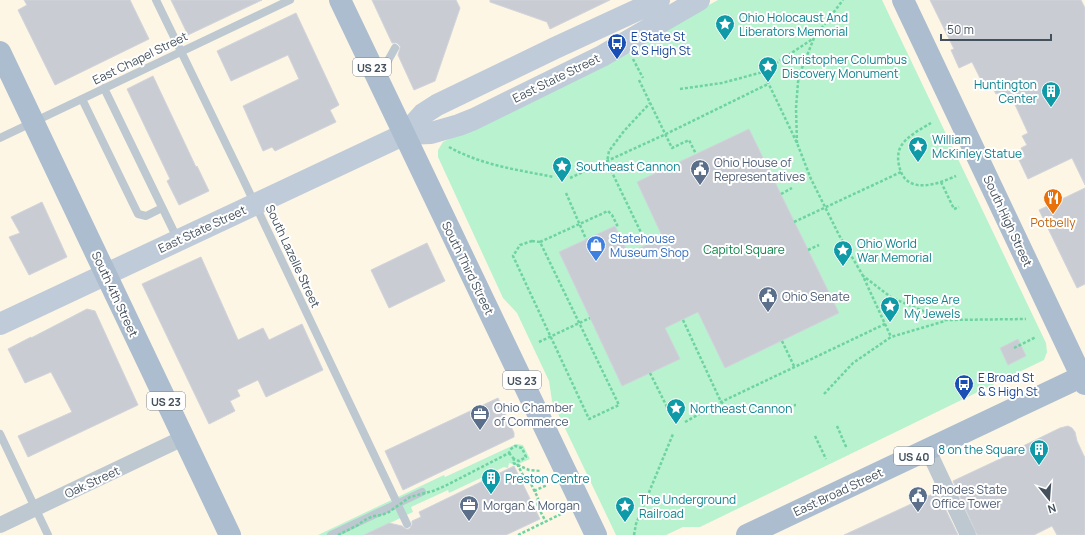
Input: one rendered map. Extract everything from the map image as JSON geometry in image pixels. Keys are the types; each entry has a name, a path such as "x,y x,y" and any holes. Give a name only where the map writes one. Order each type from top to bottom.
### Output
{"main road":[{"name":"South Third Street","path":"340,0 596,535"},
{"name":"South High Street","path":"903,0 1084,379"},
{"name":"South 4th Street","path":"0,52 230,535"},
{"name":"East Broad Street","path":"747,535 1084,379"}],"street":[{"name":"East State Street","path":"405,134 423,114 437,105 659,0"},
{"name":"East State Street","path":"0,324 405,134 431,133 474,119 602,56 699,0"},
{"name":"Oak Street","path":"0,525 184,438"},
{"path":"928,450 968,535"}],"lane":[{"name":"South Lazelle Street","path":"156,0 407,524"},
{"name":"East Chapel Street","path":"0,138 290,0"},
{"path":"378,79 395,48"},
{"path":"104,88 178,240"},
{"path":"82,99 138,214 146,216 162,208"},
{"path":"0,434 48,535"},
{"path":"331,535 422,492"}],"path":[{"path":"797,143 796,108 798,82 802,68 814,38 843,0"},
{"path":"680,89 724,83 763,72 814,38"},
{"path":"632,56 643,78"},
{"path":"763,72 797,143 811,180 839,235 862,274 891,337"},
{"path":"639,80 672,148 689,140 696,154"},
{"path":"570,178 666,134 768,84"},
{"path":"647,245 607,162 609,151 624,131 650,103"},
{"path":"931,123 904,142 900,148 898,156 901,172 906,179 920,186 927,186 942,182 956,176"},
{"path":"450,147 460,153 485,162 554,178"},
{"path":"794,222 901,172"},
{"path":"942,182 954,209 958,207"},
{"path":"781,194 792,188"},
{"path":"566,193 586,239"},
{"path":"540,242 619,405 590,419 513,256 517,248 524,243 532,241 540,242 608,211 618,226"},
{"path":"808,250 819,245"},
{"path":"862,274 892,298 945,320"},
{"path":"539,342 590,318"},
{"path":"824,394 853,363 891,337 945,320 1026,319"},
{"path":"683,320 721,402 728,407 754,408 796,406"},
{"path":"685,422 721,402 794,366 885,324"},
{"path":"1014,348 1036,337"},
{"path":"782,341 794,366"},
{"path":"650,373 672,417"},
{"path":"837,426 847,449"},
{"path":"634,535 636,524 673,434"},
{"path":"816,436 826,459"},
{"path":"338,535 373,516 382,515 389,512 410,497 445,486 509,453 511,448 515,446 522,448 526,457 519,461 514,459"},
{"path":"509,453 514,459 513,463 529,470 541,471"},
{"path":"517,464 523,475 530,482 538,498 537,505 546,522"},
{"path":"534,491 547,485"},
{"path":"518,535 561,514"}],"shaded area":[{"path":"0,0 1085,0 1085,535 0,535"}],"green space":[{"name":"Capitol Square","path":"718,0 882,0 1046,343 1047,352 1044,360 700,527 683,527 666,535 616,535 552,401 549,381 517,313 503,298 438,157 438,150 443,142 577,77"},
{"path":"516,444 523,445 530,459 516,465 509,463 508,468 504,467 449,493 448,490 411,507 413,512 369,533 368,535 318,535 444,475 445,477"}],"building":[{"path":"24,0 130,0 149,39 55,85 18,10 27,5"},
{"path":"171,0 262,0 188,35"},
{"path":"372,0 456,0 460,8 435,81 414,90 398,55 400,46 397,43 392,43"},
{"path":"490,0 610,0 550,29 547,22 490,2"},
{"path":"930,0 1081,0 1085,8 1085,185 1072,158 1028,179 1019,160 1025,157 1021,148 1027,145 1022,136 1028,133 1012,98 1006,101 1001,92 996,94 991,85 985,88 972,62 959,68 951,50 954,49"},
{"path":"296,13 339,105 330,110 336,122 275,151 272,147 263,151 243,106 299,79 288,55 231,81 217,51"},
{"path":"153,76 209,191 179,205 167,181 170,179 127,89"},
{"path":"749,129 839,313 725,368 698,312 665,328 680,359 622,386 559,252 615,226 628,253 663,238 637,182"},
{"path":"1085,188 1085,284 1077,288 1039,210"},
{"path":"42,202 67,257 29,275 9,237 20,233 11,217"},
{"path":"427,243 445,281 389,308 371,270"},
{"path":"201,257 238,340 263,328 269,340 302,324 323,370 266,397 258,380 237,390 240,396 230,401 235,411 209,424 142,284"},
{"path":"87,309 95,311 138,405 28,457 18,436 72,412 51,372 25,383 8,349"},
{"path":"1018,339 1026,356 1008,365 1000,348"},
{"path":"498,398 514,433 514,437 403,490 385,451"},
{"path":"1068,426 1075,432 1077,441 1085,458 1085,535 1057,535 1052,526 1034,535 977,535 953,481 1017,451 1017,449 1060,428"},
{"name":"Preston Centre","path":"514,466 540,519 506,535 364,535 389,523 409,529 412,525 412,521 421,517 419,512"},
{"name":"Rhodes State Office Tower","path":"937,492 958,535 844,535"}],"place":[{"name":"Ohio Holocaust And Liberators Memorial","path":"725,41"},
{"name":"E State St & S High St","path":"617,60"},
{"name":"Christopher Columbus Discovery Monument","path":"768,83"},
{"name":"Huntington Center","path":"1051,108"},
{"name":"William McKinley Statue","path":"918,163"},
{"name":"Southeast Cannon","path":"562,183"},
{"name":"Ohio House of Representatives","path":"700,186"},
{"name":"Potbelly","path":"1053,215"},
{"name":"Statehouse Museum Shop","path":"596,262"},
{"name":"Ohio World War Memorial","path":"843,267"},
{"name":"Ohio Senate","path":"768,313"},
{"name":"These Are My Jewels","path":"890,323"},
{"name":"E Broad St & S High St","path":"964,401"},
{"name":"Northeast Cannon","path":"676,425"},
{"name":"Ohio Chamber of Commerce","path":"480,431"},
{"name":"8 on the Square","path":"1039,466"},
{"name":"Preston Centre","path":"491,495"},
{"name":"Rhodes State Office Tower","path":"918,513"},
{"name":"Morgan & Morgan","path":"469,522"},
{"name":"The Underground Railroad","path":"625,523"}]}
